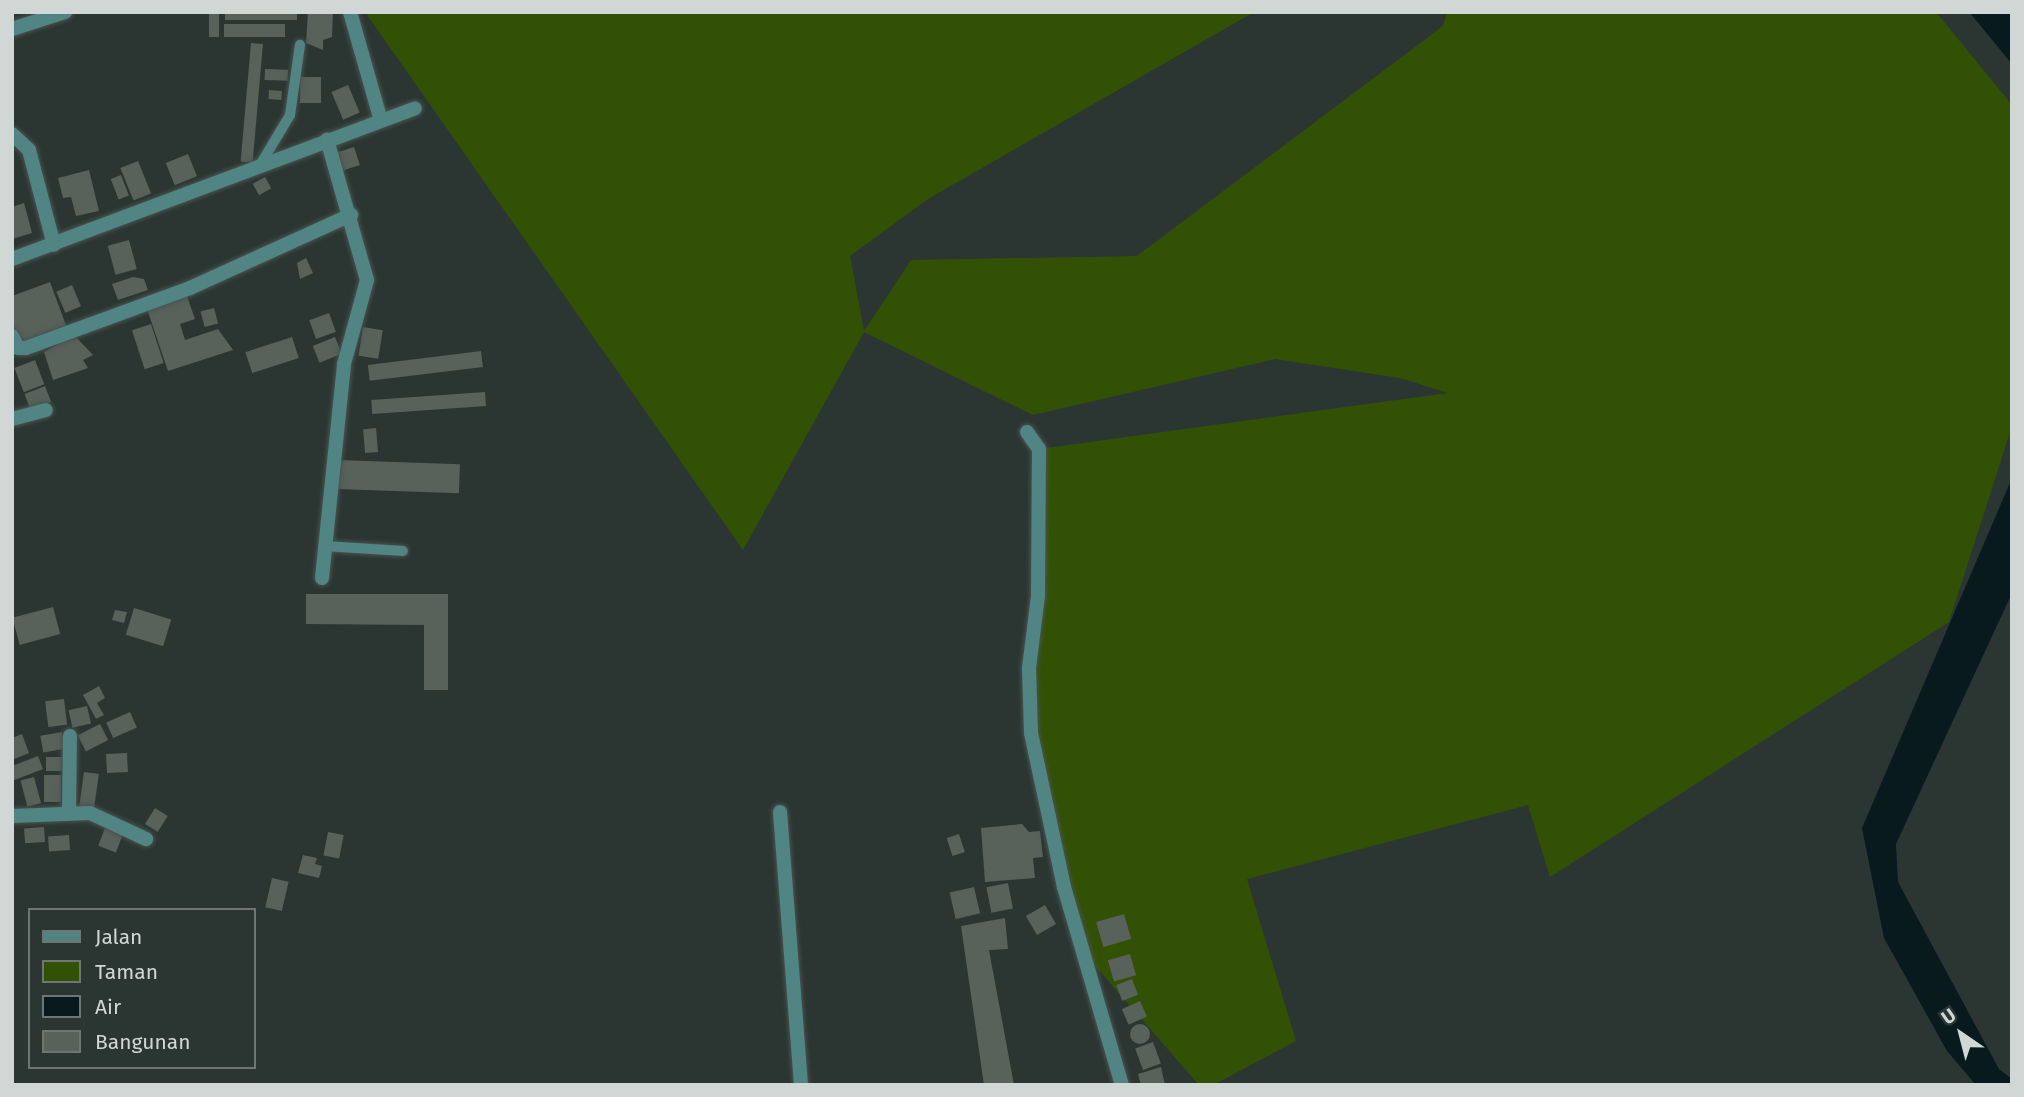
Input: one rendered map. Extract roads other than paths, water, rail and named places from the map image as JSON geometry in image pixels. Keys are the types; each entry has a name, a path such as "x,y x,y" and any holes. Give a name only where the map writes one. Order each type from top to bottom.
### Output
{"street":[{"path":"12,29 65,12"},
{"path":"351,12 381,121"},
{"path":"12,259 415,108"},
{"path":"12,134 29,150 54,245"},
{"path":"323,578 344,364 367,281 351,215 327,140"},
{"path":"14,343 26,348 190,288 351,215"},
{"path":"12,419 46,410"},
{"path":"1027,432 1039,449 1038,596 1029,668 1031,733 1064,887 1122,1085"},
{"path":"69,813 70,736"},
{"path":"12,816 69,813 115,821 146,839"},
{"path":"780,813 801,1085"}],"lane":[{"path":"260,165 289,119 300,45"},
{"path":"326,546 403,551"}],"water":[{"path":"2012,12 2012,64 1970,13"},
{"path":"2012,478 2012,593 1896,844 1898,882 1999,1069 2012,1079 2012,1085 1976,1085 1947,1051 1884,938 1862,828"}]}
